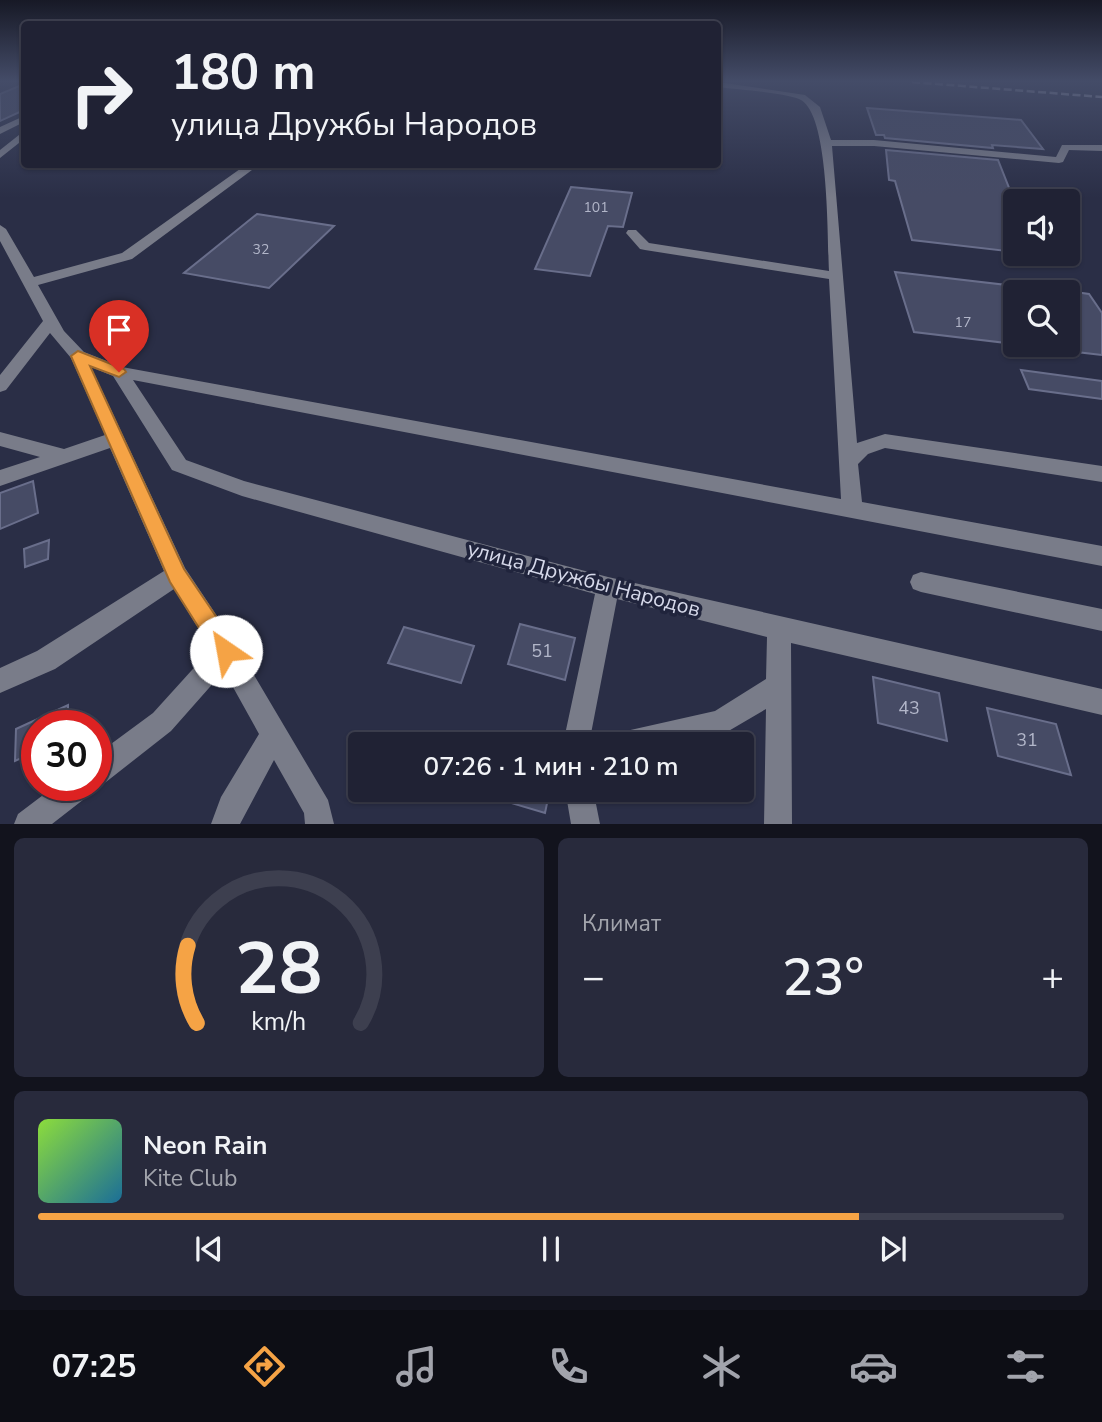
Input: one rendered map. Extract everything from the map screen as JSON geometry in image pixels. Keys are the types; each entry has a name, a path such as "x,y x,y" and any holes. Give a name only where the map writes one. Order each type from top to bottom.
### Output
{"street":[{"path":"0,131 21,120"},
{"path":"819,120 827,143 851,460 852,508"},
{"path":"0,155 21,137"},
{"path":"827,143 874,143 1059,160 1066,146 1102,148"},
{"path":"28,283 127,256 249,168"},
{"path":"0,229 58,334 78,356 177,575 226,651 318,810 320,824"},
{"path":"632,233 645,246 837,276"},
{"path":"0,386 51,321"},
{"path":"78,356 119,372 1102,556"},
{"name":"улица Дружбы Народов","path":"119,372 179,465 242,488 608,587 779,629 1102,702"},
{"path":"0,439 65,456"},
{"path":"0,478 115,439"},
{"path":"851,460 861,449 885,442 1102,474"},
{"path":"0,681 46,660 177,575"},
{"path":"921,582 1102,620"},
{"path":"578,732 608,587"},
{"path":"778,824 779,629"},
{"path":"112,760 162,722 226,651"},
{"path":"680,732 720,723 778,686"},
{"path":"225,824 231,807 274,735"},
{"path":"28,824 58,801"},
{"path":"582,802 586,824"}],"building":[{"path":"871,120 1021,120 1043,149 992,145 993,148 876,135"},
{"path":"886,150 998,160 1009,189 1003,189 1003,251 912,240 895,181 889,180"},
{"path":"571,187 632,193 623,227 608,226 590,276 535,269"},
{"path":"257,214 334,226 269,288 184,273"},
{"path":"895,272 1003,285 1003,343 914,332"},
{"path":"1080,293 1089,294 1102,313 1102,355 1080,352"},
{"path":"1021,370 1102,381 1102,399 1029,389"},
{"path":"33,481 38,513 0,529 0,493"},
{"path":"49,540 48,559 25,567 24,549"},
{"path":"520,624 575,638 565,680 508,664"},
{"path":"404,627 474,646 461,683 388,663"},
{"path":"873,677 939,693 947,741 878,723"},
{"path":"987,708 1056,724 1071,775 998,756"},
{"path":"21,727 21,758 15,761 16,729"},
{"path":"508,802 547,802 545,813"}],"route":[{"path":"119,372 78,356 177,575 226,651"}]}
